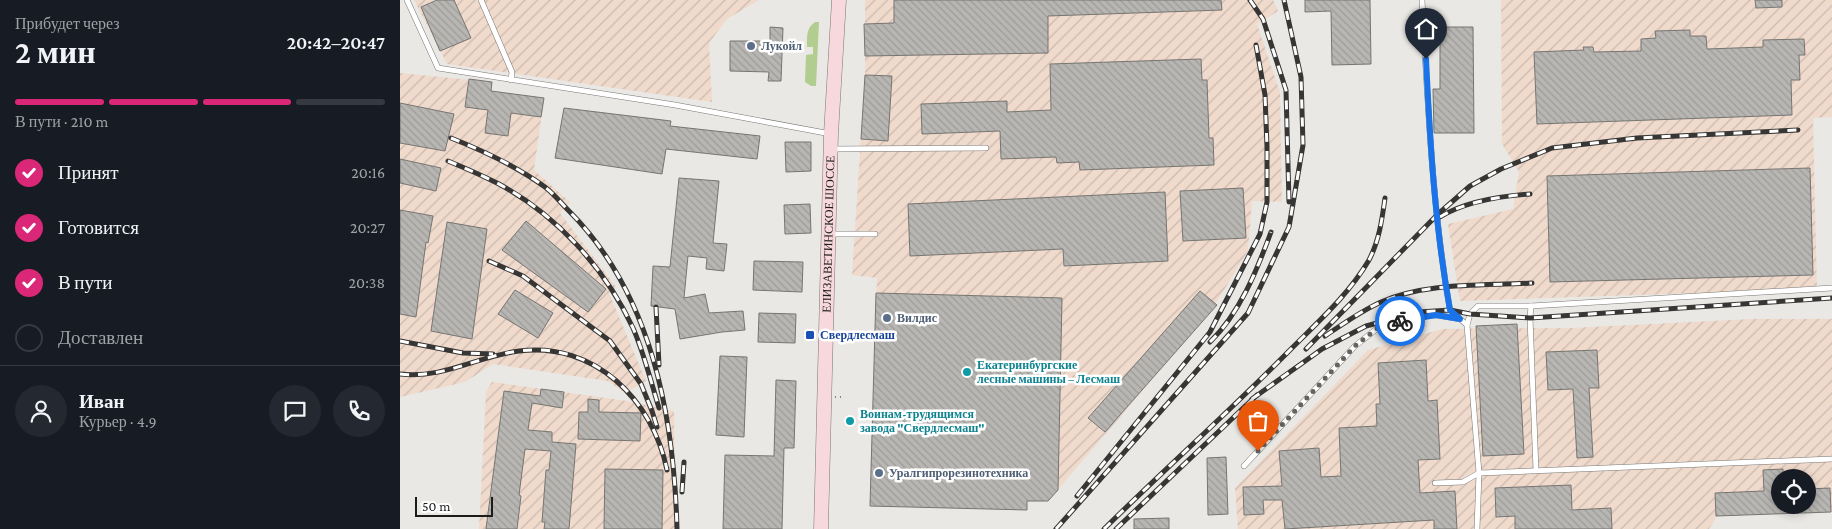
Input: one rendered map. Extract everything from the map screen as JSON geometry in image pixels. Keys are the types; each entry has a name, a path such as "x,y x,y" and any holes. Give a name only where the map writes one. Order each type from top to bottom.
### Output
{"main road":[{"name":"ЕЛИЗАВЕТИНСКОЕ ШОССЕ","path":"822,529 831,134 839,0"}],"lane":[{"path":"407,0 438,68 674,105 831,134"},
{"path":"481,0 512,72 511,80"},
{"path":"1422,0 1433,178 1443,268 1450,310 1467,325"},
{"path":"831,149 986,148"},
{"path":"829,234 875,234"},
{"path":"1477,529 1479,473 1467,325 1470,314 1478,306 1531,306 1832,288"},
{"path":"1531,306 1536,470"},
{"path":"1244,466 1355,346 1379,327 1410,318 1436,315 1460,319"},
{"path":"1435,483 1463,482 1479,473 1832,459"}],"shaded area":[{"path":"414,0 759,0 727,19 709,43 712,102 447,64"},
{"path":"865,0 1273,0 1278,11 1257,24 1280,92 1282,202 1252,201 1248,251 1211,311 1048,501 1027,501 1027,510 870,506 877,278 852,275 865,75"},
{"path":"1501,0 1832,0 1832,117 1813,118 1817,289 1460,301 1448,224 1513,209 1519,172 1502,144"},
{"path":"400,73 492,82 491,91 544,98 534,170 570,202 560,213 616,287 609,293 646,381 625,393 608,381 493,364 465,382 400,397"},
{"path":"1752,319 1832,319 1832,512 1816,513 1816,469 1771,469 1771,514 1774,514 1717,516 1709,529 1238,529 1235,488 1368,350 1442,329 1571,328"},
{"path":"492,382 627,401 674,411 675,529 479,529 486,392"}],"green space":[{"path":"815,22 819,22 816,86 811,86 805,82 806,55 813,54 813,47 807,47 807,36 810,27"}],"building":[{"path":"437,0 454,0 471,38 440,51 421,7"},
{"path":"894,0 1221,0 1222,10 1048,16 1048,53 865,56 864,24 894,23"},
{"path":"1305,0 1370,0 1371,64 1332,65 1331,11 1305,12"},
{"path":"1755,0 1782,0 1782,7 1756,8"},
{"path":"770,27 783,28 781,81 768,81 769,72 730,71 730,41 770,41"},
{"path":"1440,27 1473,27 1474,133 1434,133 1433,89 1440,89"},
{"path":"1690,30 1690,36 1706,36 1707,49 1763,47 1763,40 1804,39 1805,55 1799,55 1800,80 1791,80 1792,115 1537,124 1534,52 1584,50 1583,47 1593,47 1594,52 1641,51 1641,39 1656,38 1655,31"},
{"path":"1201,59 1202,80 1207,80 1209,138 1213,138 1214,165 1080,170 1079,162 1057,163 1056,157 1001,159 1000,131 922,134 921,104 1007,101 1007,112 1051,110 1050,64"},
{"path":"865,75 892,76 888,141 861,139"},
{"path":"469,79 492,82 491,91 544,98 541,117 511,113 508,136 485,133 488,110 465,107"},
{"path":"400,103 454,114 445,151 400,143"},
{"path":"564,108 671,121 670,126 760,136 757,159 666,149 662,174 555,158"},
{"path":"785,142 811,142 811,171 786,172"},
{"path":"400,159 441,168 436,191 400,183"},
{"path":"1810,168 1813,275 1550,282 1547,176"},
{"path":"679,178 719,181 713,243 727,244 724,271 706,269 707,258 688,256 684,298 705,294 709,313 743,311 745,330 680,339 675,309 651,306 653,266 670,267"},
{"path":"1243,188 1246,238 1183,241 1180,191"},
{"path":"1165,192 1168,261 1064,266 1063,249 910,256 908,204"},
{"path":"810,204 811,233 785,234 784,205"},
{"path":"400,210 433,216 428,243 426,242 416,317 400,314"},
{"path":"526,221 606,289 588,312 502,250"},
{"path":"447,222 487,229 472,339 431,331"},
{"path":"754,261 803,262 802,292 753,290"},
{"path":"515,290 553,313 538,338 498,314"},
{"path":"1200,291 1217,305 1105,432 1088,418"},
{"name":"Екатеринбургские лесные машины – Лесмаш","path":"876,293 1062,298 1058,490 1048,501 1027,501 1027,510 870,506"},
{"path":"759,313 796,314 795,343 758,342"},
{"path":"1517,324 1524,454 1483,456 1476,326"},
{"path":"1597,350 1599,388 1589,388 1593,457 1577,458 1573,389 1548,390 1546,352"},
{"path":"720,356 747,357 744,437 716,435"},
{"path":"1426,360 1428,401 1437,400 1440,459 1418,460 1420,493 1455,491 1457,529 1434,529 1434,520 1285,529 1282,500 1263,500 1264,514 1244,515 1243,487 1282,486 1279,451 1319,448 1321,477 1341,476 1339,428 1377,426 1376,404 1380,404 1378,363"},
{"path":"776,380 796,381 794,448 784,448 782,529 723,529 725,455 774,456"},
{"path":"541,389 564,392 562,408 532,403 528,430 552,432 552,442 576,444 569,529 544,529 545,522 542,522 546,470 549,470 551,451 525,449 517,529 486,529 504,391 540,396"},
{"path":"588,399 599,400 599,412 641,413 640,441 578,439 579,412 588,412"},
{"path":"1226,457 1228,514 1208,515 1207,458"},
{"path":"605,469 663,470 662,529 604,529"},
{"path":"1763,470 1771,470 1771,514 1774,514 1716,516 1715,493 1764,491"},
{"path":"1571,485 1572,510 1611,508 1612,529 1515,529 1515,516 1496,517 1495,488"},
{"path":"1830,488 1831,512 1816,513 1816,489"},
{"path":"1169,518 1169,529 1134,529 1134,519"}],"railway":[{"path":"1250,0 1263,19 1286,90 1289,202"},
{"path":"1056,529 1248,313 1289,227 1303,145 1301,77 1284,0"},
{"path":"1077,496 1210,332 1260,234 1267,202 1267,147 1265,95 1256,45"},
{"path":"1306,349 1437,215 1470,186 1501,169 1552,148 1637,138 1798,130"},
{"path":"451,138 511,166 534,179 548,190 597,244 620,280 639,318 653,359 663,401 671,443 677,529"},
{"path":"448,161 491,180 519,196 539,210 577,245 608,284 622,306 644,357 659,408"},
{"path":"1440,217 1460,207 1508,196 1530,194"},
{"path":"1104,529 1269,371 1343,295 1369,260 1380,230 1385,198"},
{"path":"1210,342 1221,331 1239,304 1260,261 1271,232"},
{"path":"489,261 523,276 610,341 641,384 657,427"},
{"path":"1325,336 1366,309 1381,302 1417,291 1455,286 1532,283"},
{"path":"1252,399 1322,349 1366,326 1419,312 1450,310 1470,314 1530,318 1832,298"},
{"path":"656,307 659,365"},
{"path":"400,341 463,353 493,354"},
{"path":"400,374 416,375 431,373 519,351 546,350 572,356 595,366 616,380 634,399 649,420 660,444 667,470"},
{"path":"1116,529 1257,395"},
{"path":"682,492 684,462"}],"way so far":[{"path":"1258,451 1355,346 1379,327 1400,321"}],"place":[{"name":"Лукойл","path":"751,46"},
{"name":"Вилдис","path":"887,318"},
{"name":"Свердлесмаш","path":"810,335"},
{"name":"Екатеринбургские лесные машины – Лесмаш","path":"967,372"},
{"name":"Воинам-трудящимся завода \"Свердлесмаш\"","path":"850,421"},
{"name":"Уралгипрорезинотехника","path":"879,473"}],"route":[{"path":"1400,321 1436,315 1460,319 1450,310 1446,287 1433,178 1426,59"}]}
